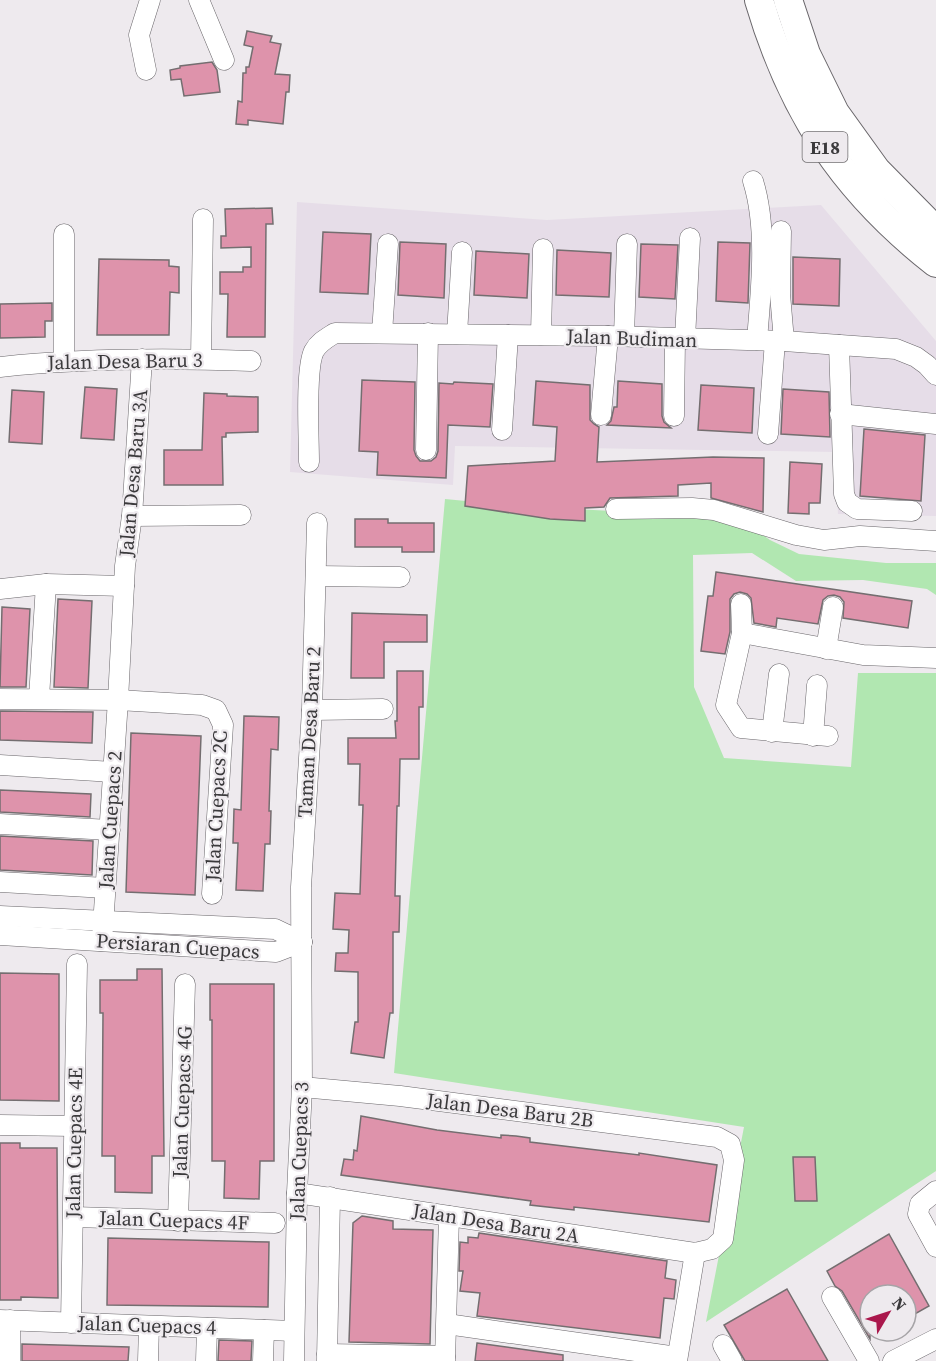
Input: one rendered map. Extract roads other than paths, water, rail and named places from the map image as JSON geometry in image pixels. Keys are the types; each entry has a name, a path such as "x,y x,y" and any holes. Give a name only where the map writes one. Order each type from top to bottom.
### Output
{"highway":[{"name":"E18","path":"759,0 772,43 797,100 830,156 867,201 914,246 936,263"},
{"name":"E18","path":"788,0 806,54 835,113 876,170 936,231"}],"street":[{"path":"146,70 139,35 150,0"},
{"path":"199,0 224,60"},
{"path":"753,181 760,202 772,341"},
{"path":"201,359 202,219"},
{"path":"768,434 772,341 780,294 781,231"},
{"path":"64,234 64,360"},
{"path":"674,416 690,238"},
{"path":"382,333 388,244"},
{"path":"601,415 616,336 627,244"},
{"path":"541,335 543,249"},
{"path":"457,334 462,252"},
{"name":"Jalan Budiman","path":"309,462 310,366 314,351 322,341 335,333 616,336 839,345 896,349 927,364 936,375"},
{"path":"426,450 428,333"},
{"path":"502,430 508,335"},
{"path":"839,345 844,494 847,502 857,509 912,511"},
{"name":"Jalan Desa Baru 3A","path":"118,700 124,586 132,516 142,359"},
{"name":"Jalan Desa Baru 3","path":"0,367 64,360 251,361"},
{"path":"840,414 936,424"},
{"path":"616,509 714,510 796,536 824,540 860,536 936,542"},
{"path":"132,516 242,515"},
{"name":"Taman Desa Baru 2","path":"302,942 301,887 312,710 317,523"},
{"path":"316,576 400,577"},
{"path":"0,589 46,584 124,586"},
{"path":"39,698 46,584"},
{"path":"741,604 742,633 726,705 741,728 820,736 817,685"},
{"path":"825,648 833,607"},
{"path":"742,633 863,655 936,658"},
{"path":"772,732 779,674"},
{"path":"0,699 118,700"},
{"name":"Jalan Cuepacs 2","path":"102,941 118,700"},
{"name":"Jalan Cuepacs 2C","path":"118,700 202,705 216,710 223,725 212,894"},
{"path":"312,710 383,709"},
{"path":"0,765 113,772"},
{"path":"0,824 110,830"},
{"path":"0,882 106,888"},
{"name":"Persiaran Cuepacs","path":"0,916 275,930 302,942"},
{"name":"Persiaran Cuepacs","path":"0,935 276,952 302,942"},
{"name":"Jalan Cuepacs 3","path":"294,1361 297,1192 302,1087 302,942"},
{"name":"Jalan Cuepacs 4E","path":"72,1323 77,964"},
{"name":"Jalan Cuepacs 4G","path":"178,1221 186,984"},
{"name":"Jalan Desa Baru 2B","path":"302,1087 399,1096 717,1137 730,1144 734,1160 723,1239 712,1249 695,1253"},
{"path":"0,1125 74,1126"},
{"path":"936,1191 920,1203 918,1214 936,1247"},
{"name":"Jalan Desa Baru 2A","path":"297,1192 695,1253"},
{"path":"330,1197 327,1358 445,1359 449,1216"},
{"name":"Jalan Cuepacs 4F","path":"74,1217 275,1223"},
{"path":"447,1324 677,1359 695,1253"},
{"path":"832,1297 869,1361"},
{"path":"5,1320 10,1361"},
{"name":"Jalan Cuepacs 4","path":"5,1320 294,1331"},
{"path":"148,1361 149,1326"},
{"path":"206,1361 207,1328"},
{"path":"263,1361 264,1330"},
{"path":"893,1361 933,1346"}]}
